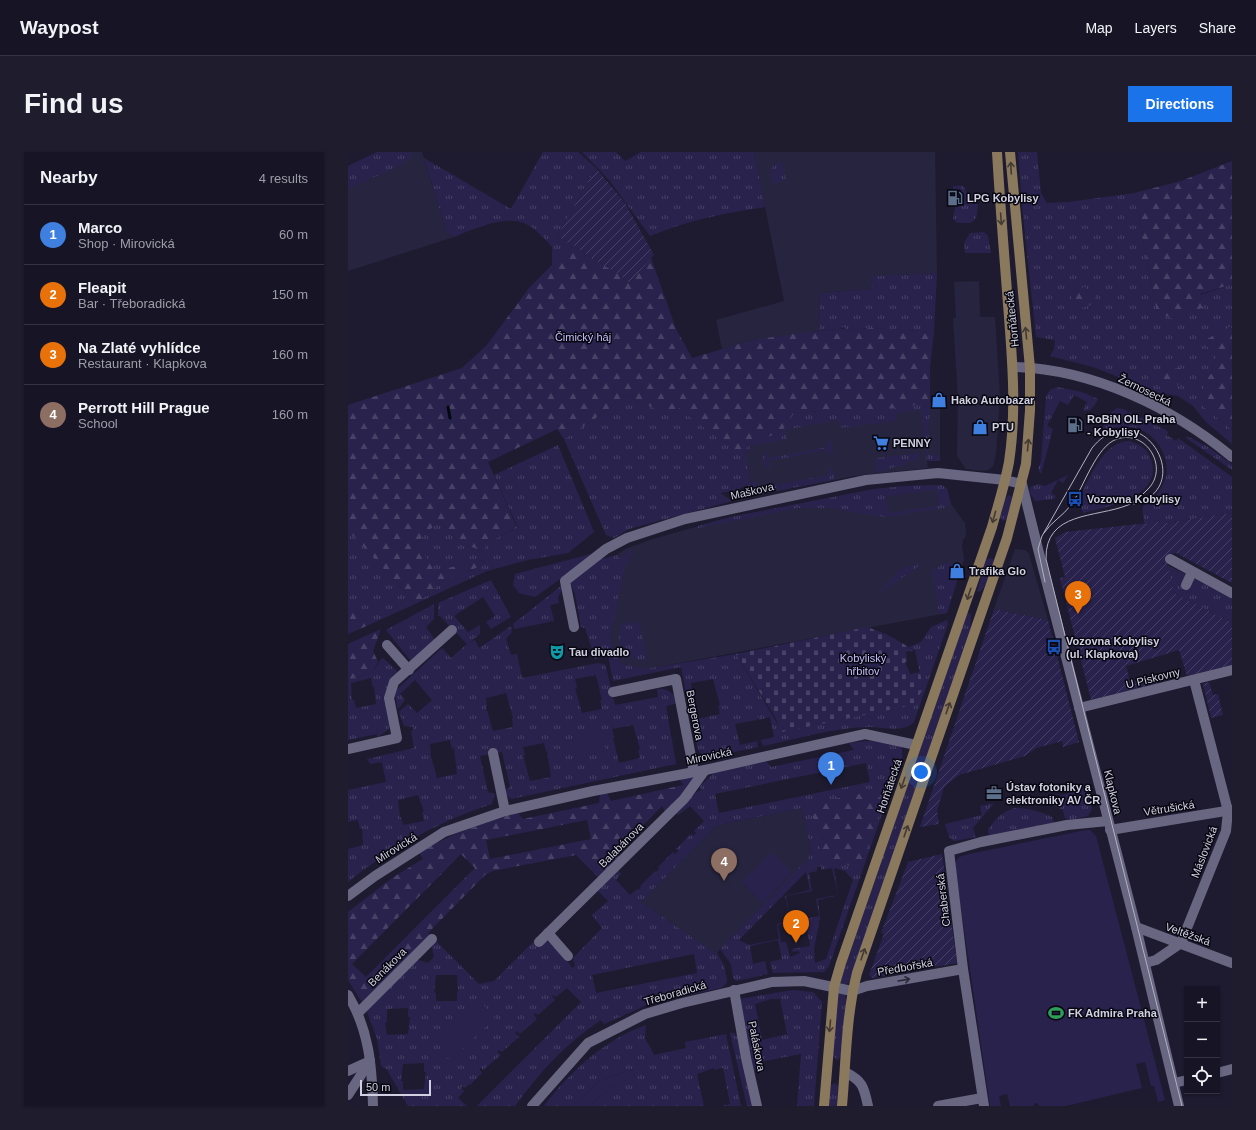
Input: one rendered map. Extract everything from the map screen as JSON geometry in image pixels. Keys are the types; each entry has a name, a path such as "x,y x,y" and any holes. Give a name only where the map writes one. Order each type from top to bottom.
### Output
{"main road":[{"name":"Horňátecká","path":"824,1106 834,987 992,527 1005,480 1012,430 1013,367 997,152"},
{"name":"Horňátecká","path":"842,1106 852,991 857,973 1007,538 1022,484 1026,463 1030,410 1030,368 1010,152"},
{"path":"827,1070 845,1072"}],"street":[{"name":"Žernosecká","path":"1013,367 1030,368 1076,376 1130,394 1197,431 1232,457"},
{"name":"Maškova","path":"574,627 565,581 606,549 627,538 685,518 866,480 938,474 1005,480"},
{"path":"1005,480 1022,484"},
{"name":"Klapkova","path":"1022,484 1145,963 1179,1106"},
{"path":"1170,559 1232,593"},
{"path":"1186,584 1192,572"},
{"path":"348,749 397,738 390,698 394,682 452,630"},
{"path":"387,645 409,670"},
{"name":"U Pískovny","path":"1079,708 1232,670"},
{"name":"Bergerova","path":"613,692 676,679 694,772"},
{"name":"Máslovická","path":"1181,943 1226,831 1230,810 1194,680"},
{"name":"Mirovická","path":"348,896 375,876 444,832 505,811 592,791 705,770 865,734 916,745"},
{"path":"493,753 505,811"},
{"name":"Balabánova","path":"539,942 684,799 705,770"},
{"name":"Větrušická","path":"1109,826 1230,810"},
{"name":"Chaberská","path":"983,1102 963,969 949,851 981,842 1059,827 1109,826"},
{"name":"Veltěžská","path":"1136,928 1181,943 1232,963"},
{"path":"548,933 568,956"},
{"name":"Benákova","path":"359,1012 432,939"},
{"path":"1145,963 1156,960 1181,943"},
{"name":"Předbořská","path":"852,991 867,986 963,969"},
{"name":"Třeboradická","path":"532,1106 588,1043 645,1014 734,990 772,982 804,981 852,991"},
{"name":"Paláskova","path":"734,990 746,1058 757,1106"},
{"path":"348,995 359,1012 367,1036 373,1106"},
{"path":"348,1072 370,1061"},
{"path":"348,1095 370,1061"},
{"path":"1220,1072 1232,1069"},
{"path":"845,1072 855,1077 863,1086 868,1106"},
{"path":"1174,1084 1184,1081"},
{"path":"938,1106 983,1102"}],"shaded area":[{"path":"400,152 422,152 447,233 454,237 348,271 348,179"},
{"path":"754,152 935,152 937,273 871,276 872,289 820,293 819,331 752,340 722,349 716,320 784,301"},
{"path":"979,281 980,317 995,317 1000,397 996,454 993,466 988,470 982,471 966,469 957,456 958,400 953,318 956,318 954,282"},
{"path":"930,403 940,404 940,461 927,461 928,468 854,476 762,494 752,491 748,487 745,452 751,451 750,445 783,430 794,413"},
{"path":"942,485 947,489 951,504 965,523 966,536 963,540 962,546 964,559 947,613 636,671 615,662 607,619 617,555 625,549 653,539 731,517 874,489 904,486"},
{"path":"1015,549 1025,550 1029,554 1048,620 994,609"},
{"path":"802,808 811,851 808,860 717,952 712,951 641,902 714,828 719,825"}],"green space":[{"path":"377,152 411,152 411,157 399,166 348,189 348,166"},
{"path":"543,152 578,152 596,168 557,236 573,246 552,260 552,247 533,229 518,221 490,224 454,237 447,233 424,158 511,209"},
{"path":"582,152 616,152 625,161 641,152 754,152 765,207 707,218 664,230 650,236 610,181"},
{"path":"1018,152 1037,152 1041,193 1047,203 1068,202 1134,193 1157,313 1172,318 1201,308 1200,295 1232,284 1232,328 1229,327 1217,354 1211,374 1203,381 1203,406 1232,430 1232,444 1206,422 1193,406 1178,396 1160,393 1093,367 1050,356 1054,349 1055,340 1036,337 1022,206"},
{"path":"1232,161 1232,284 1200,294 1202,308 1172,318 1157,313 1134,193 1181,181"},
{"path":"779,162 782,163 786,180 772,184 771,171 773,166"},
{"path":"596,168 625,203 654,255 629,283 621,276 557,236"},
{"path":"953,186 964,187 971,199 978,205 976,218 971,223 958,223 953,219 957,197 953,190"},
{"path":"984,232 988,236 991,253 965,253 964,243 970,233"},
{"name":"Čimický háj","path":"573,246 621,276 629,283 651,258 676,329 692,358 752,340 808,332 838,330 840,328 847,330 873,328 934,332 930,367 930,403 854,413 824,411 794,413 783,430 737,452 687,415 683,405 670,415 625,395 606,411 564,439 557,429 488,462 517,528 486,543 484,553 475,548 461,544 439,521 417,542 434,571 484,560 483,565 440,583 416,604 348,530 348,405 462,368 487,345 529,288 552,265 552,260"},
{"path":"937,273 934,332 873,328 846,330 844,327 838,330 819,331 820,293 872,289 871,276"},
{"path":"1085,287 1096,295 1092,304 1082,308 1076,304 1071,297 1076,289"},
{"path":"1230,327 1232,328 1232,430 1203,406 1203,381 1211,374 1217,354 1201,342"},
{"path":"1183,368 1186,380 1172,386 1157,386 1160,375 1169,369"},
{"path":"1057,387 1082,392 1098,399 1089,411 1083,411 1087,402 1074,395 1068,405 1060,401 1047,426 1053,429 1041,474 1038,469 1041,461 1046,396 1050,390"},
{"path":"625,395 670,415 683,405 737,451 783,430 794,413 824,411 854,413 930,403 928,455 939,455 940,461 927,461 921,410 896,413 897,421 840,428 838,420 785,430 787,439 750,446 751,451 745,452 750,483 757,482 758,488 829,475 828,467 833,470 835,474 833,480 762,494 752,491 747,485 737,490 720,493 732,501 629,529 614,538 606,535 564,439 606,411"},
{"path":"1117,408 1123,409 1164,429 1168,432 1167,435 1176,441 1178,438 1232,477 1232,513 1166,523 1144,523 1143,507 1157,494 1165,480 1167,466 1165,456 1154,439 1147,433 1138,429 1128,427 1115,428 1107,430 1098,436 1110,413"},
{"path":"1187,436 1208,447 1232,464 1232,470 1186,438"},
{"path":"827,440 832,442 833,452 831,456 828,450 769,461 770,468 764,465 763,455 767,451 768,458 828,447"},
{"path":"1129,441 1143,448 1150,456 1153,473 1149,483 1141,491 1130,498 1083,513 1078,500 1092,472 1111,448 1120,443"},
{"path":"558,445 594,532 568,553 528,560 487,571 417,603 440,583 483,565 484,560 434,572 417,542 439,521 461,544 475,548 484,553 485,543 518,528 494,475"},
{"path":"919,453 920,456 917,461 906,461 905,465 877,472 876,458"},
{"path":"1068,475 1063,483 1058,480 1051,493 1056,496 1054,499 1035,501 1030,493 1030,487 1038,484 1045,486"},
{"path":"942,485 947,489 951,504 943,508 885,517 830,508 797,508 698,528 698,526 731,517 874,489 904,486","holes":["937,490 939,506 888,513 886,496"]},
{"path":"1009,495 1012,497 1008,519 1003,521 1000,517 1005,499"},
{"path":"1232,513 1232,583 1176,553 1165,556 1174,593 1232,623 1232,665 1187,676 1179,650 1126,666 1130,682 1155,678 1157,684 1091,700 1060,578 1065,577 1055,538 1065,532 1158,522 1166,523"},
{"path":"348,530 416,604 369,625 348,601"},
{"path":"629,550 634,550 625,567 610,635 613,650 622,664 645,669 736,654 778,725 923,689 915,650 909,647 921,642 931,627 947,620 948,624 914,722 909,726 898,729 867,727 841,729 763,746 761,740 774,737 770,717 759,720 758,716 757,720 735,724 740,745 757,741 758,747 705,758 698,750 690,711 696,710 698,719 720,714 718,706 720,705 713,679 691,683 693,706 689,708 681,667 613,681 608,656 595,659 585,628 581,627 575,594 570,582 598,560 617,555 620,559"},
{"path":"591,554 591,557 535,597 519,593 513,585 515,574"},
{"path":"990,558 994,560 984,587 981,591 977,592 986,559"},
{"path":"947,562 953,563 951,572 959,574 947,613 939,614 932,571"},
{"path":"923,563 877,595 900,569"},
{"path":"1167,565 1232,598 1232,623 1174,593"},
{"path":"491,580 511,617 491,629 486,622 495,616 483,597 454,616 468,632 480,625 480,634 470,642 475,640 479,648 511,626 512,632 506,639 511,655 517,654 522,678 598,663 604,664 606,667 615,705 658,697 657,689 664,689 670,692 676,699 677,703 666,706 676,764 511,799 503,792 510,787 502,752 480,756 488,792 495,794 492,804 453,819 416,837 381,858 348,882 348,849 363,845 362,828 360,829 358,820 348,822 348,790 386,782 382,762 370,764 367,759 414,748 411,731 413,730 413,727 404,726 399,712 408,704 417,713 432,700 415,680 400,694 405,700 398,709 395,696 396,690 442,648 451,658 467,644 440,616 438,616 438,603","holes":["596,675 602,700 600,700 602,709 582,713 575,688 577,688 575,679","506,693 513,718 513,727 493,731 486,707 486,698","633,725 640,749 638,750 640,758 619,763 612,729","450,740 452,749 454,748 457,774 437,778 430,753 430,744","544,743 547,751 551,777 530,781 523,756 525,755 523,747","418,795 424,812 422,812 424,821 403,825 400,817 398,800"]},
{"path":"561,586 562,590 558,597 559,603 550,605 554,621 514,629 513,624"},
{"path":"348,601 369,625 348,634"},
{"path":"434,604 434,619 426,627 435,640 411,661 386,630"},
{"path":"994,609 1048,620 1079,742 1063,747 1062,741 1036,748 1025,756 959,775 944,787 937,811 939,824 920,827"},
{"path":"967,613 971,614 970,630 849,982 845,985 841,984 841,979"},
{"path":"639,622 647,661 637,660 624,653 619,640 620,624"},
{"name":"Kobyliský hřbitov","path":"867,627 886,634 914,650 906,652 907,662 905,662 910,674 920,672 923,689 913,705 782,732 775,717 736,654"},
{"path":"381,629 373,651 378,662 372,673 349,679 348,681 348,644"},
{"path":"383,658 399,673 391,681 385,694 389,729 378,737 377,734 348,740 348,681 349,679 372,673","holes":["371,678 376,704 356,708 354,700 352,700 351,683"]},
{"path":"1209,682 1213,695 1218,694 1223,715 1211,718 1203,684"},
{"path":"602,733 606,751 576,756 572,739"},
{"path":"866,741 890,742 899,745 902,748 902,757 829,966 824,972 773,973 770,962 782,959 778,940 750,946 753,964 765,961 768,974 736,981 733,978 731,964 720,949 717,953 724,965 727,980 726,984 720,988 649,1004 604,1024 601,1020 576,1038 554,1059 515,1106 477,1106 581,1002 567,988 556,997 554,995 552,996 555,1000 538,1015 535,1013 534,1015 537,1019 520,1034 517,1031 515,1033 519,1037 502,1052 499,1050 497,1052 501,1055 483,1070 481,1068 479,1069 482,1073 470,1085 469,1084 465,1088 463,1086 461,1088 464,1091 458,1098 467,1106 408,1106 387,1070 381,1066 377,1039 366,1009 415,959 428,963 434,957 431,944 435,940 479,984 494,981 534,941 549,942 565,957 572,968 575,966 573,958 602,928 592,915 608,901 597,890 618,870 621,874 616,880 630,895 637,889 638,890 655,871 656,872 659,869 658,867 673,852 675,854 678,851 676,849 691,834 693,836 696,833 694,831 704,821 690,806 678,815 676,812 695,793 701,790 700,786 715,772 765,760 771,767 854,750 849,743","holes":["866,763 870,782 719,813 715,794","802,808 811,851 808,859 717,952 712,951 641,902 714,828 719,825","821,866 821,870 832,868 838,895 816,899 819,916 805,919 810,946 792,949 793,952 798,951 800,953 790,957 786,942 781,942 778,925 791,921 777,924 779,939 749,945 739,940 806,872 810,890 785,896 790,917 786,896 812,891 809,873 817,871 817,867","834,868 845,871 853,880 826,959 815,963 814,949 820,918 818,900 838,895","694,954 697,973 596,993 592,975","436,975 457,975 457,1001 436,1001 436,993 434,992","408,1008 408,1017 410,1017 408,1034 387,1035 385,1023 387,1022 387,1009","424,1063 424,1072 426,1072 424,1089 403,1090 403,1081 401,1081 403,1064"]},
{"path":"698,775 666,813 662,806 617,852 620,859 600,879 576,855 493,871 485,875 428,933 431,936 363,1004 348,980 348,912 392,878 423,859 419,852 457,833 517,812 523,819 599,803 600,794 607,793 611,801 683,785 679,778","holes":["587,820 591,839 490,859 486,840","461,854 475,868 366,977 352,964"]},
{"path":"1086,788 1092,809 1088,816 1069,820 1065,818 1063,810 1044,801"},
{"path":"873,791 884,802 860,869 822,856 810,804"},
{"path":"994,803 973,828 976,837 954,841 949,837 945,824 982,815 980,806"},
{"path":"1014,808 1029,809 1043,813 1052,817 1054,823 989,835 988,830 996,820 1005,812"},
{"path":"1090,830 1096,836 1165,1100 1158,1102 1154,1086 1151,1086 1145,1062 1136,1064 1142,1088 1066,1106 1039,1106 1038,1103 1034,1104 1034,1106 1010,1106 1007,1094 999,1096 1001,1106 990,1106 955,867 956,861 961,856 969,854"},
{"path":"772,852 792,872 762,903 742,882"},
{"path":"942,854 957,963 872,978 869,975 884,934 881,933 908,862"},
{"path":"793,990 813,992 822,1002 814,1106 797,1106 801,1054 759,1062 760,1071 754,1070 751,1064 739,999","holes":["771,999 780,999 787,1034 762,1040 755,1004"]},
{"path":"840,992 845,993 846,998 841,1057 837,1060 833,1056 837,996"},
{"path":"481,1002 495,1018 452,1059 442,1057 440,1041"},
{"path":"646,1025 645,1038 654,1055 686,1048 685,1042 726,1034 741,1106 722,1106 730,1104 723,1068 714,1070 714,1068 697,1074 704,1106 589,1106 613,1086 634,1076 631,1069 598,1082 573,1106 544,1106 565,1081 589,1058 616,1039"},
{"path":"730,1033 734,1033 739,1039 752,1106 747,1106"},
{"path":"631,1069 635,1076 613,1086 589,1106 573,1106 598,1082"},
{"path":"835,1083 838,1086 837,1106 828,1106 831,1085"}],"waterway":[{"path":"448,407 450,418"}],"tram line":[{"path":"1045,582 1038,549 1042,536 1092,448 1110,433 1128,430 1143,436 1155,448 1162,464 1162,480 1153,494 1134,504"},
{"path":"1044,533 1071,505 1097,458 1110,443 1117,439 1128,437 1138,440 1146,445 1156,462 1154,481 1147,490 1128,505 1088,515 1063,524 1054,532 1048,543 1046,559 1182,1106"}],"place":[{"name":"LPG Kobylisy","path":"955,198"},
{"name":"Hako Autobazar","path":"939,400"},
{"name":"RoBiN OIL Praha - Kobylisy","path":"1075,425"},
{"name":"PTU","path":"980,427"},
{"name":"PENNY","path":"881,443"},
{"name":"Vozovna Kobylisy","path":"1075,499"},
{"name":"Trafika Glo","path":"957,571"},
{"name":"Na Zlaté vyhlídce","path":"1078,614"},
{"name":"Vozovna Kobylisy (ul. Klapkova)","path":"1054,647"},
{"name":"Tau divadlo","path":"557,652"},
{"name":"Marco","path":"831,785"},
{"name":"Ústav fotoniky a elektroniky AV ČR","path":"994,793"},
{"name":"Perrott Hill Prague","path":"724,881"},
{"name":"Fleapit","path":"796,943"},
{"name":"FK Admira Praha","path":"1056,1013"}]}
